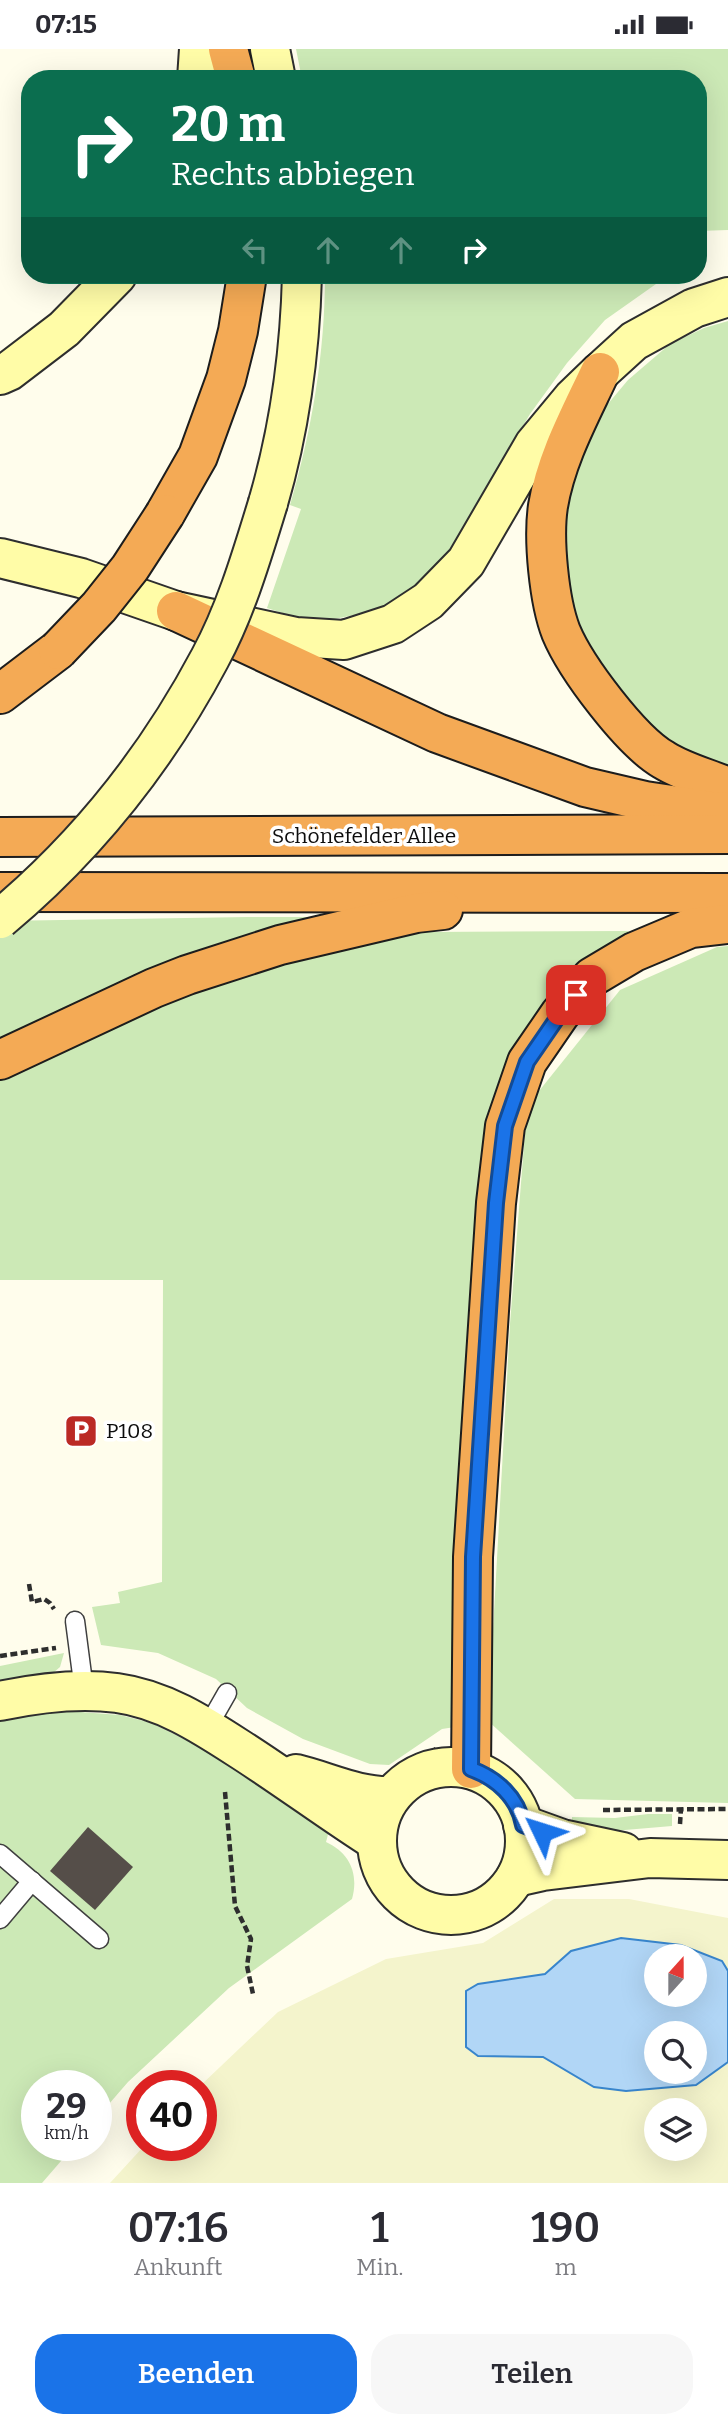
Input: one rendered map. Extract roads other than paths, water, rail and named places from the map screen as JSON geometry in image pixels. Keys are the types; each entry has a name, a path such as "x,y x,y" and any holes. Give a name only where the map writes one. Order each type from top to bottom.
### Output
{"highway":[{"path":"228,49 234,70"},
{"path":"0,694 58,650 99,607 130,568 165,514 198,456 226,379 239,331 246,284"},
{"path":"600,372 566,444 548,506 547,569 561,632 592,686 636,737 664,760 728,787"},
{"path":"176,611 437,733 585,787 645,801 728,812"},
{"name":"Schönefelder Allee","path":"0,837 728,834"},
{"path":"0,892 728,893"},
{"path":"0,1060 154,988 280,945 415,913 572,892"},
{"path":"470,1755 473,1557 496,1203 505,1126 527,1062 560,1014 592,977 634,952 691,928 728,924"}],"street":[{"path":"198,70 199,49"},
{"path":"271,49 274,70"},
{"path":"0,375 64,330 108,284"},
{"path":"0,919 61,863 119,800 169,729 211,656 248,568 282,457 301,327 302,284"},
{"path":"0,558 82,579 176,611 296,637 344,640 393,624 428,601 466,562 534,445 573,398 634,341 694,308 728,297"},
{"path":"0,1701 84,1690 119,1693 154,1702 207,1728 376,1841"},
{"path":"270,1768 374,1796 398,1782 403,1784 430,1769 446,1767 470,1755 506,1790 516,1804 562,1839 650,1858"},
{"path":"398,1782 384,1809 376,1841 378,1858 393,1889 413,1905 437,1915 471,1913 487,1907 501,1897 516,1877 525,1852 528,1811"},
{"path":"516,1877 543,1871 650,1858 728,1860"}],"lane":[{"path":"75,1621 72,1646 84,1690"},
{"path":"207,1728 226,1693"},
{"path":"0,1854 99,1939"},
{"path":"0,1919 32,1881"}],"water":[{"path":"621,1938 672,1944 644,1944 644,2007 707,2007 707,1955 722,1961 728,1971 728,2062 707,2077 707,2021 644,2021 644,2084 696,2085 626,2091 594,2087 543,2057 478,2056 466,2047 466,1991 478,1984 545,1974 571,1951"}],"place":[{"name":"P108","path":"81,1431"}]}
